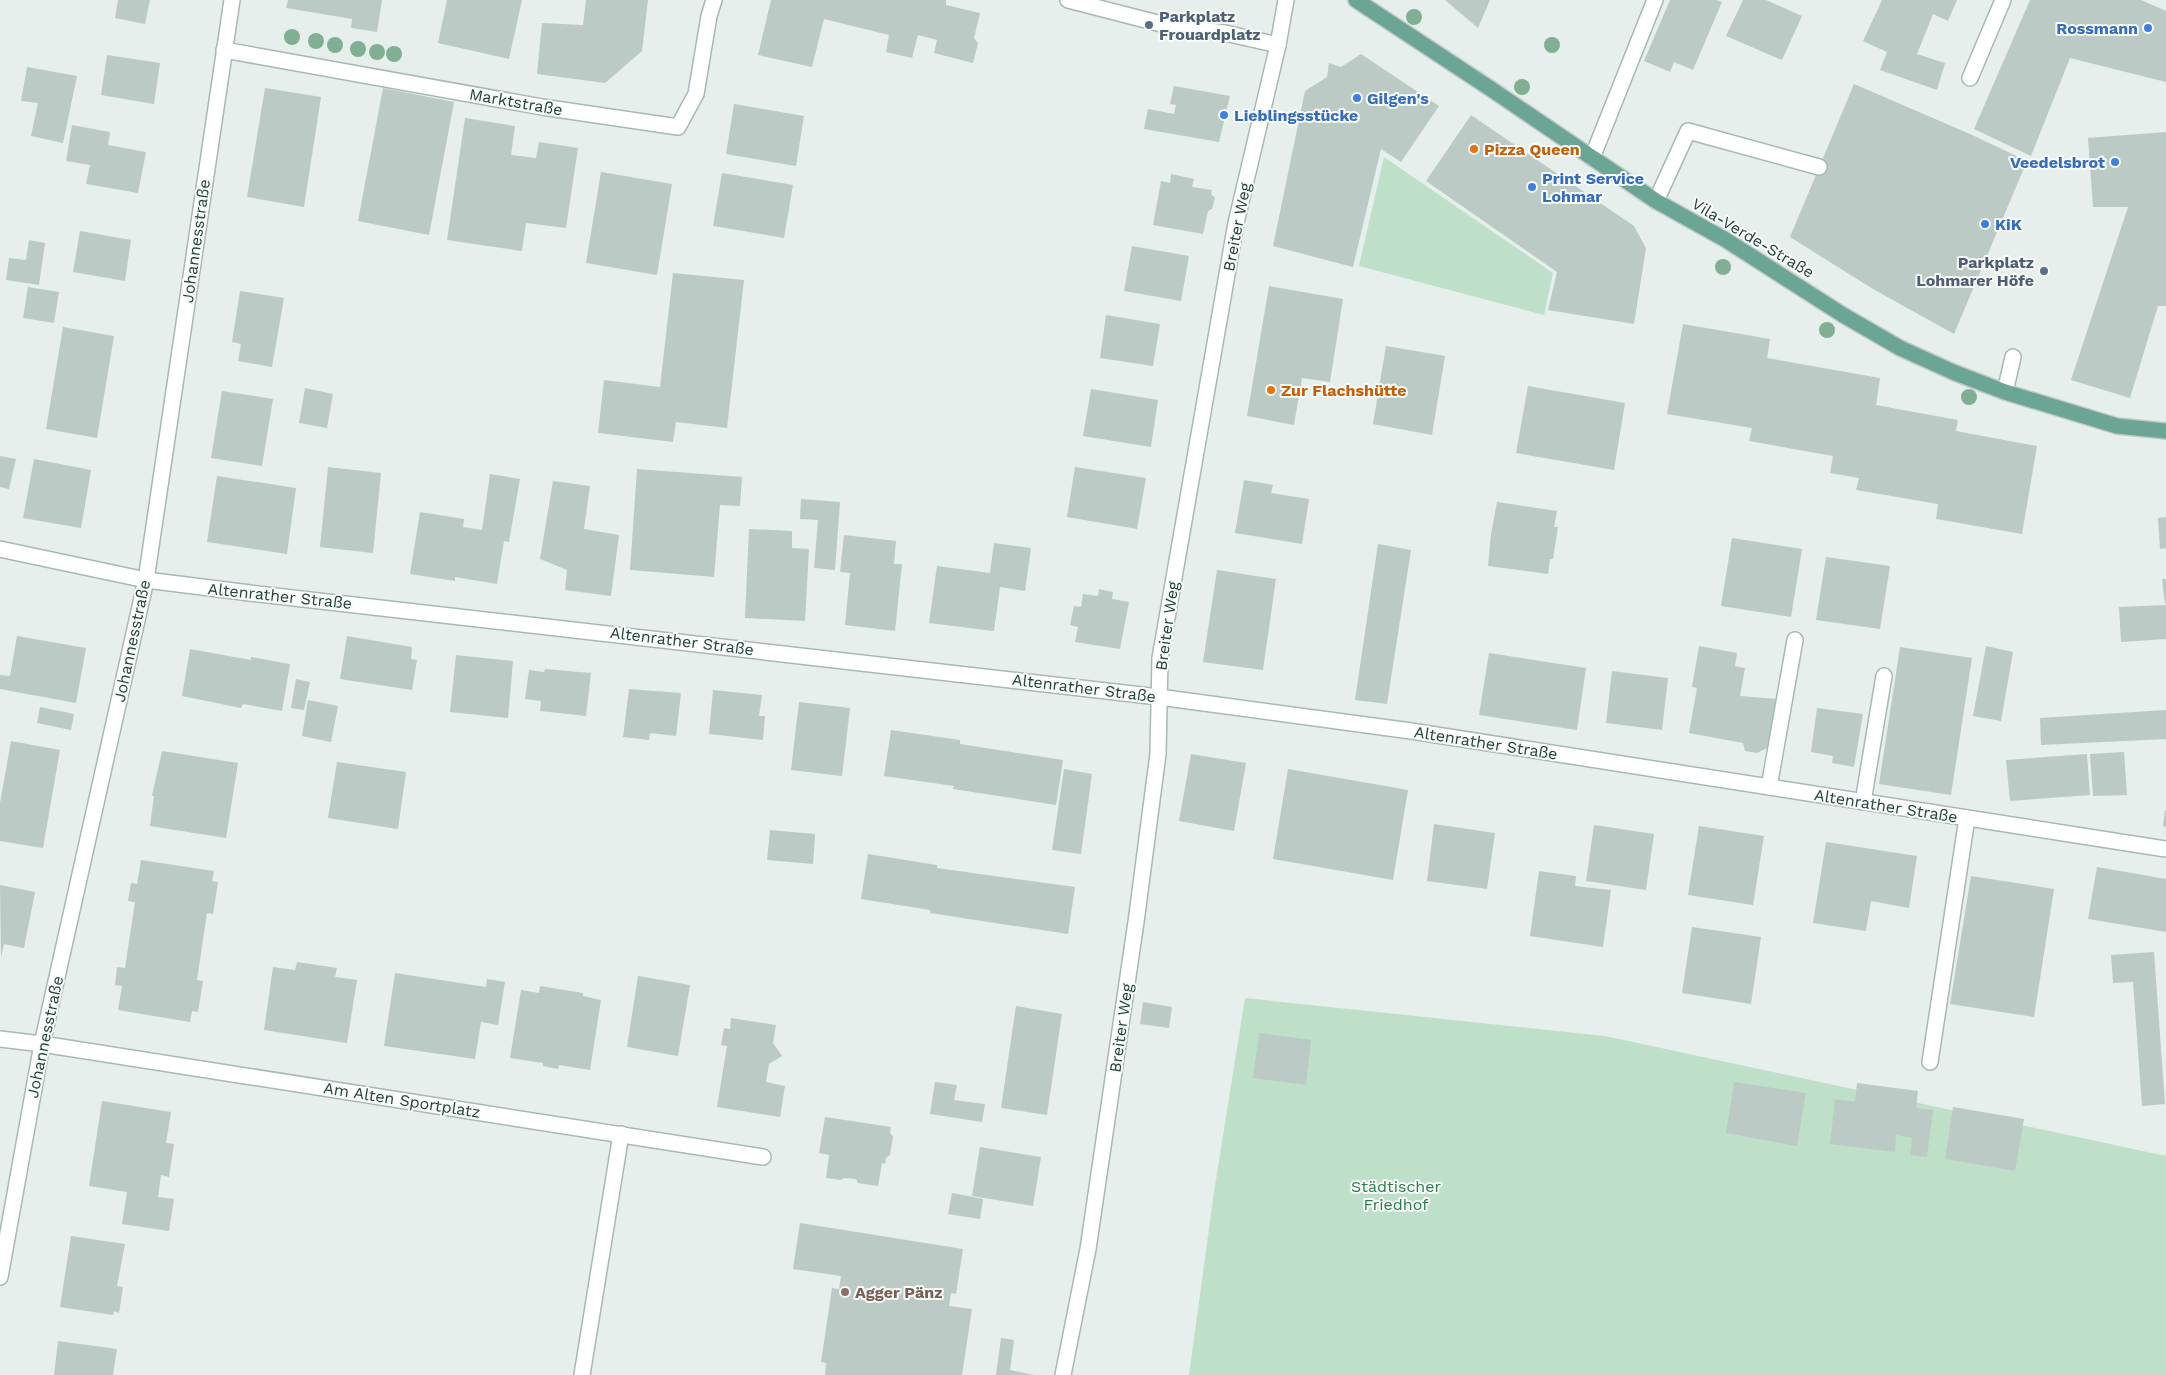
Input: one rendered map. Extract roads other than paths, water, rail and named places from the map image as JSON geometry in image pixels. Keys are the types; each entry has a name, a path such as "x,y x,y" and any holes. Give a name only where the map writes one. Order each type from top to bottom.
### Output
{"main road":[{"name":"Vila-Verde-Straße","path":"1356,0 1656,201 1726,240 1843,315 1900,348 1953,372 2005,392 2116,426 2166,432"}],"street":[{"name":"Johannesstraße","path":"0,1277 42,1044 146,580 232,0"},
{"name":"Marktstraße","path":"224,50 542,108 678,127 696,94 709,16 714,0"},
{"path":"1068,0 1169,26 1225,33 1278,45"},
{"name":"Breiter Weg","path":"1063,1375 1088,1249 1131,960 1158,754 1160,658 1236,223 1278,45 1286,0"},
{"path":"1592,158 1655,0"},
{"path":"1970,78 2003,0"},
{"path":"1656,201 1688,131 1819,167"},
{"path":"2005,392 2013,357"},
{"name":"Altenrather Straße","path":"0,549 146,580 250,594 1159,697 1411,731 2166,849"},
{"path":"1769,787 1796,640"},
{"path":"1863,802 1884,676"},
{"path":"1930,1062 1967,818"},
{"name":"Am Alten Sportplatz","path":"0,1039 763,1157"},
{"path":"582,1375 621,1134"}],"place":[{"name":"Parkplatz Frouardplatz","path":"1149,25"},
{"name":"Rossmann","path":"2148,28"},
{"name":"Gilgen's","path":"1357,98"},
{"name":"Lieblingsstücke","path":"1224,115"},
{"name":"Pizza Queen","path":"1474,149"},
{"name":"Veedelsbrot","path":"2115,162"},
{"name":"Print Service Lohmar","path":"1532,187"},
{"name":"KiK","path":"1985,224"},
{"name":"Parkplatz Lohmarer Höfe","path":"2044,271"},
{"name":"Zur Flachshütte","path":"1271,390"},
{"name":"Agger Pänz","path":"845,1292"}],"park label":[{"name":"Städtischer Friedhof","path":"1396,1195"}]}
